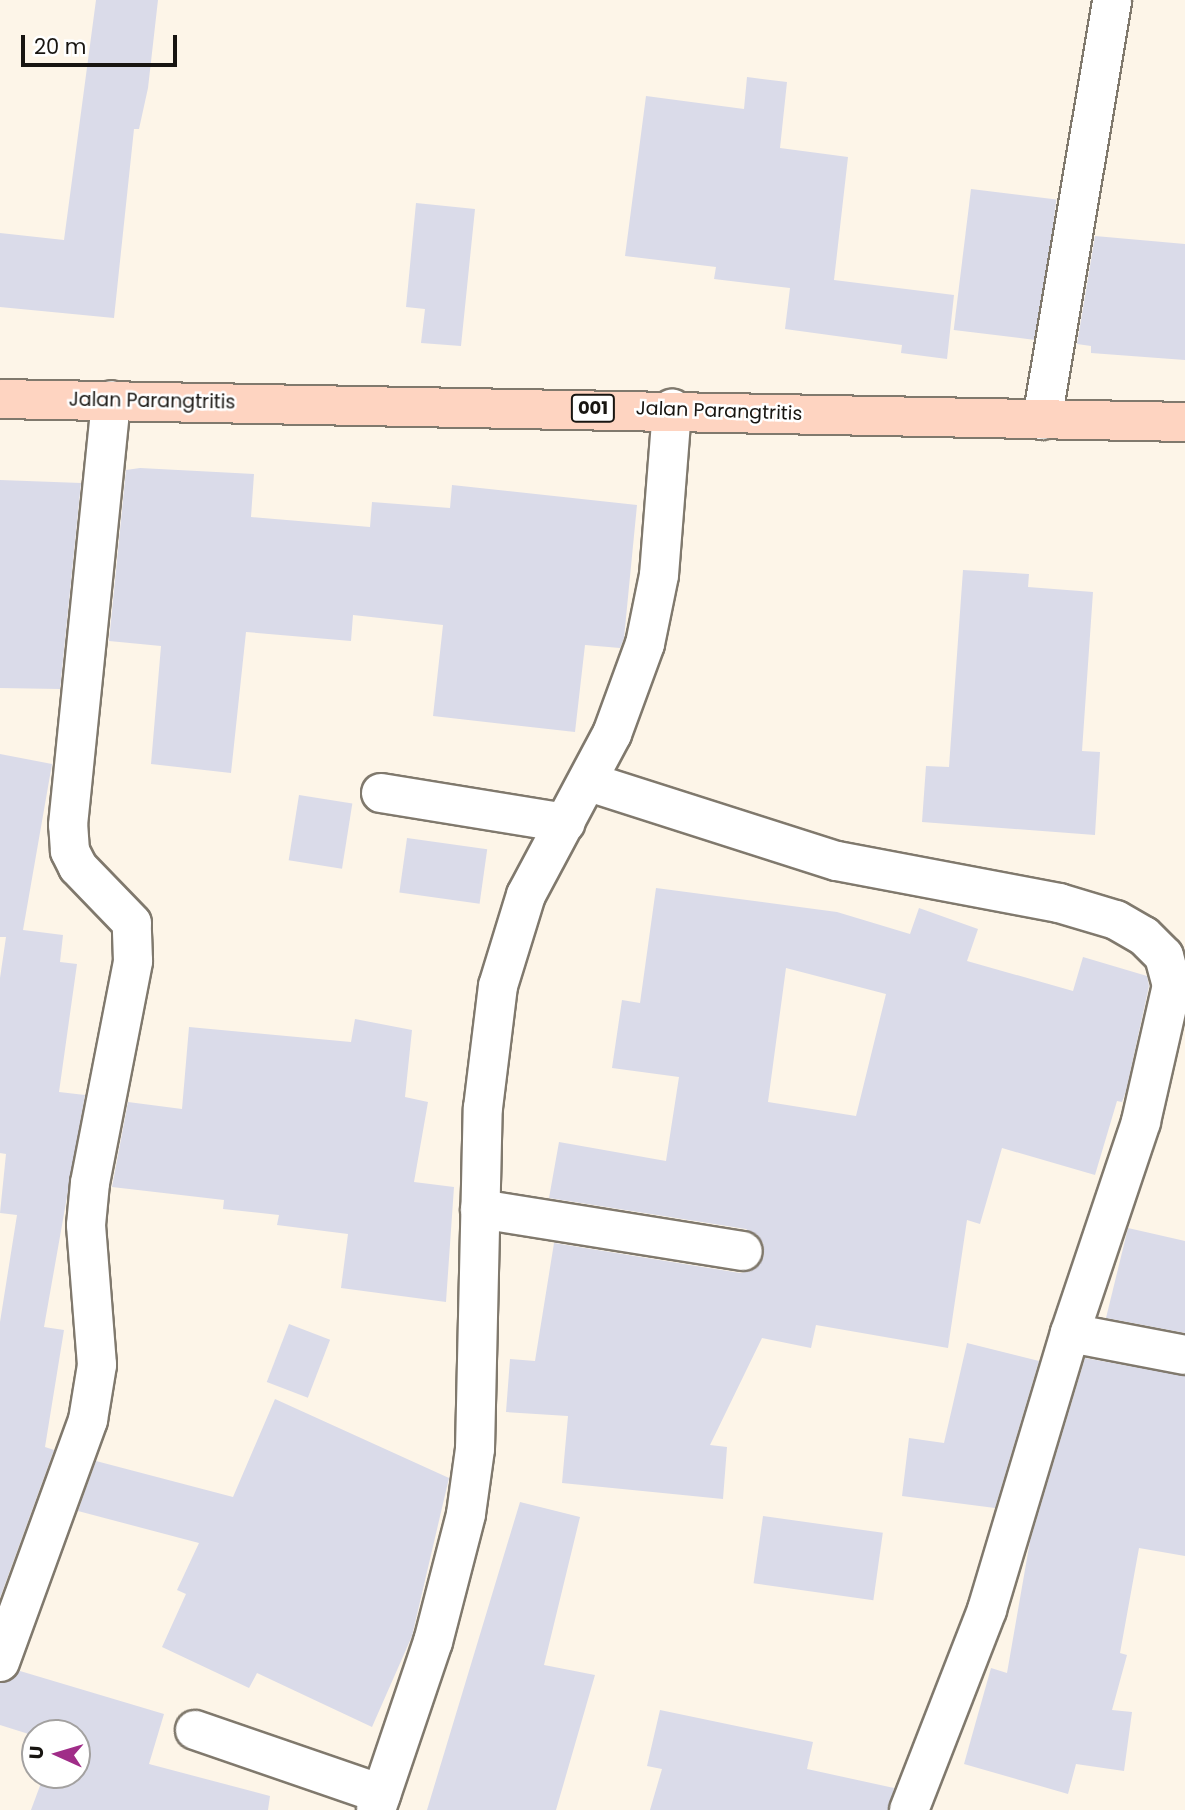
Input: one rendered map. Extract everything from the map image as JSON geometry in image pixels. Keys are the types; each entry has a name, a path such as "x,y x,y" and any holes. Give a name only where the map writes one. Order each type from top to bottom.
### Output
{"main road":[{"name":"Jalan Parangtritis","path":"0,399 672,409 1185,422"}],"street":[{"path":"1042,420 1112,0"},
{"path":"0,1661 89,1420 97,1365 86,1225 90,1183 134,961 132,923 78,867 68,825 111,400"},
{"path":"195,1730 378,1802 433,1642 466,1514 481,1388 480,1209 487,1051 498,986 526,895 589,782 645,644 659,575 672,409"},
{"path":"589,782 837,861 1059,903 1116,920 1175,954 1172,985 1142,1122 1070,1333 987,1610 909,1810"},
{"path":"381,793 566,823"},
{"path":"480,1209 743,1251"},
{"path":"1070,1333 1185,1355"}],"building":[{"path":"96,0 158,0 148,88 139,129 134,129 114,318 0,307 0,233 64,240"},
{"path":"747,77 787,82 780,148 848,157 834,280 954,295 947,359 901,353 902,345 785,329 790,288 714,279 716,267 625,256 646,96 744,109"},
{"path":"971,189 1056,199 1039,340 954,330"},
{"path":"416,203 475,209 461,346 421,343 425,309 406,307"},
{"path":"1095,236 1185,244 1185,360 1091,353 1091,346 1077,344"},
{"path":"140,468 254,474 251,517 370,527 372,502 450,508 452,485 637,505 624,638 620,648 585,645 575,732 433,716 443,625 353,615 351,641 246,632 231,773 151,764 161,646 109,641 126,470"},
{"path":"0,480 81,483 60,689 0,688"},
{"path":"963,570 1029,574 1028,587 1093,592 1082,751 1100,752 1095,835 922,822 926,766 949,767"},
{"path":"0,754 52,764 23,930 63,935 60,962 77,964 59,1092 85,1095 44,1327 64,1330 45,1447 54,1450 0,1598 0,1322 17,1215 0,1213 6,1154 0,1153 0,978 6,937 0,937"},
{"path":"299,795 352,803 342,869 289,860"},
{"path":"407,838 487,849 480,904 399,892"},
{"path":"656,888 837,912 910,934 919,908 978,929 967,961 1073,991 1083,957 1147,976 1149,986 1126,1091 1122,1102 1117,1101 1095,1175 1002,1148 980,1224 967,1220 948,1348 816,1325 811,1348 762,1338 710,1445 727,1447 723,1499 562,1483 568,1416 506,1412 510,1359 535,1361 554,1243 740,1273 751,1271 764,1255 763,1243 746,1229 549,1198 559,1142 666,1161 679,1077 612,1068 622,1000 640,1003","holes":["786,968 886,994 856,1116 768,1102"]},
{"path":"355,1019 412,1030 405,1097 428,1102 414,1182 454,1187 446,1302 341,1288 348,1234 277,1225 279,1215 223,1209 224,1200 112,1187 128,1102 182,1109 189,1027 351,1042"},
{"path":"1128,1228 1185,1241 1185,1333 1106,1318"},
{"path":"289,1324 330,1340 308,1398 267,1382"},
{"path":"967,1343 1039,1361 995,1508 902,1496 909,1438 944,1443"},
{"path":"1085,1358 1185,1376 1185,1556 1139,1548 1120,1653 1127,1655 1112,1710 1132,1712 1124,1771 1076,1764 1068,1794 964,1764 991,1668 1007,1673 1030,1541"},
{"path":"275,1399 449,1478 412,1636 372,1727 257,1673 249,1688 162,1647 186,1594 177,1590 199,1543 78,1511 96,1461 233,1497"},
{"path":"520,1502 580,1517 544,1665 595,1675 556,1810 427,1810"},
{"path":"763,1516 883,1533 873,1600 754,1583"},
{"path":"20,1671 164,1714 149,1764 270,1796 268,1810 31,1810 39,1789 91,1789 91,1719 21,1719 21,1732 0,1725 0,1683"},
{"path":"660,1710 813,1742 807,1769 894,1788 888,1810 650,1810 662,1769 647,1766"}]}
